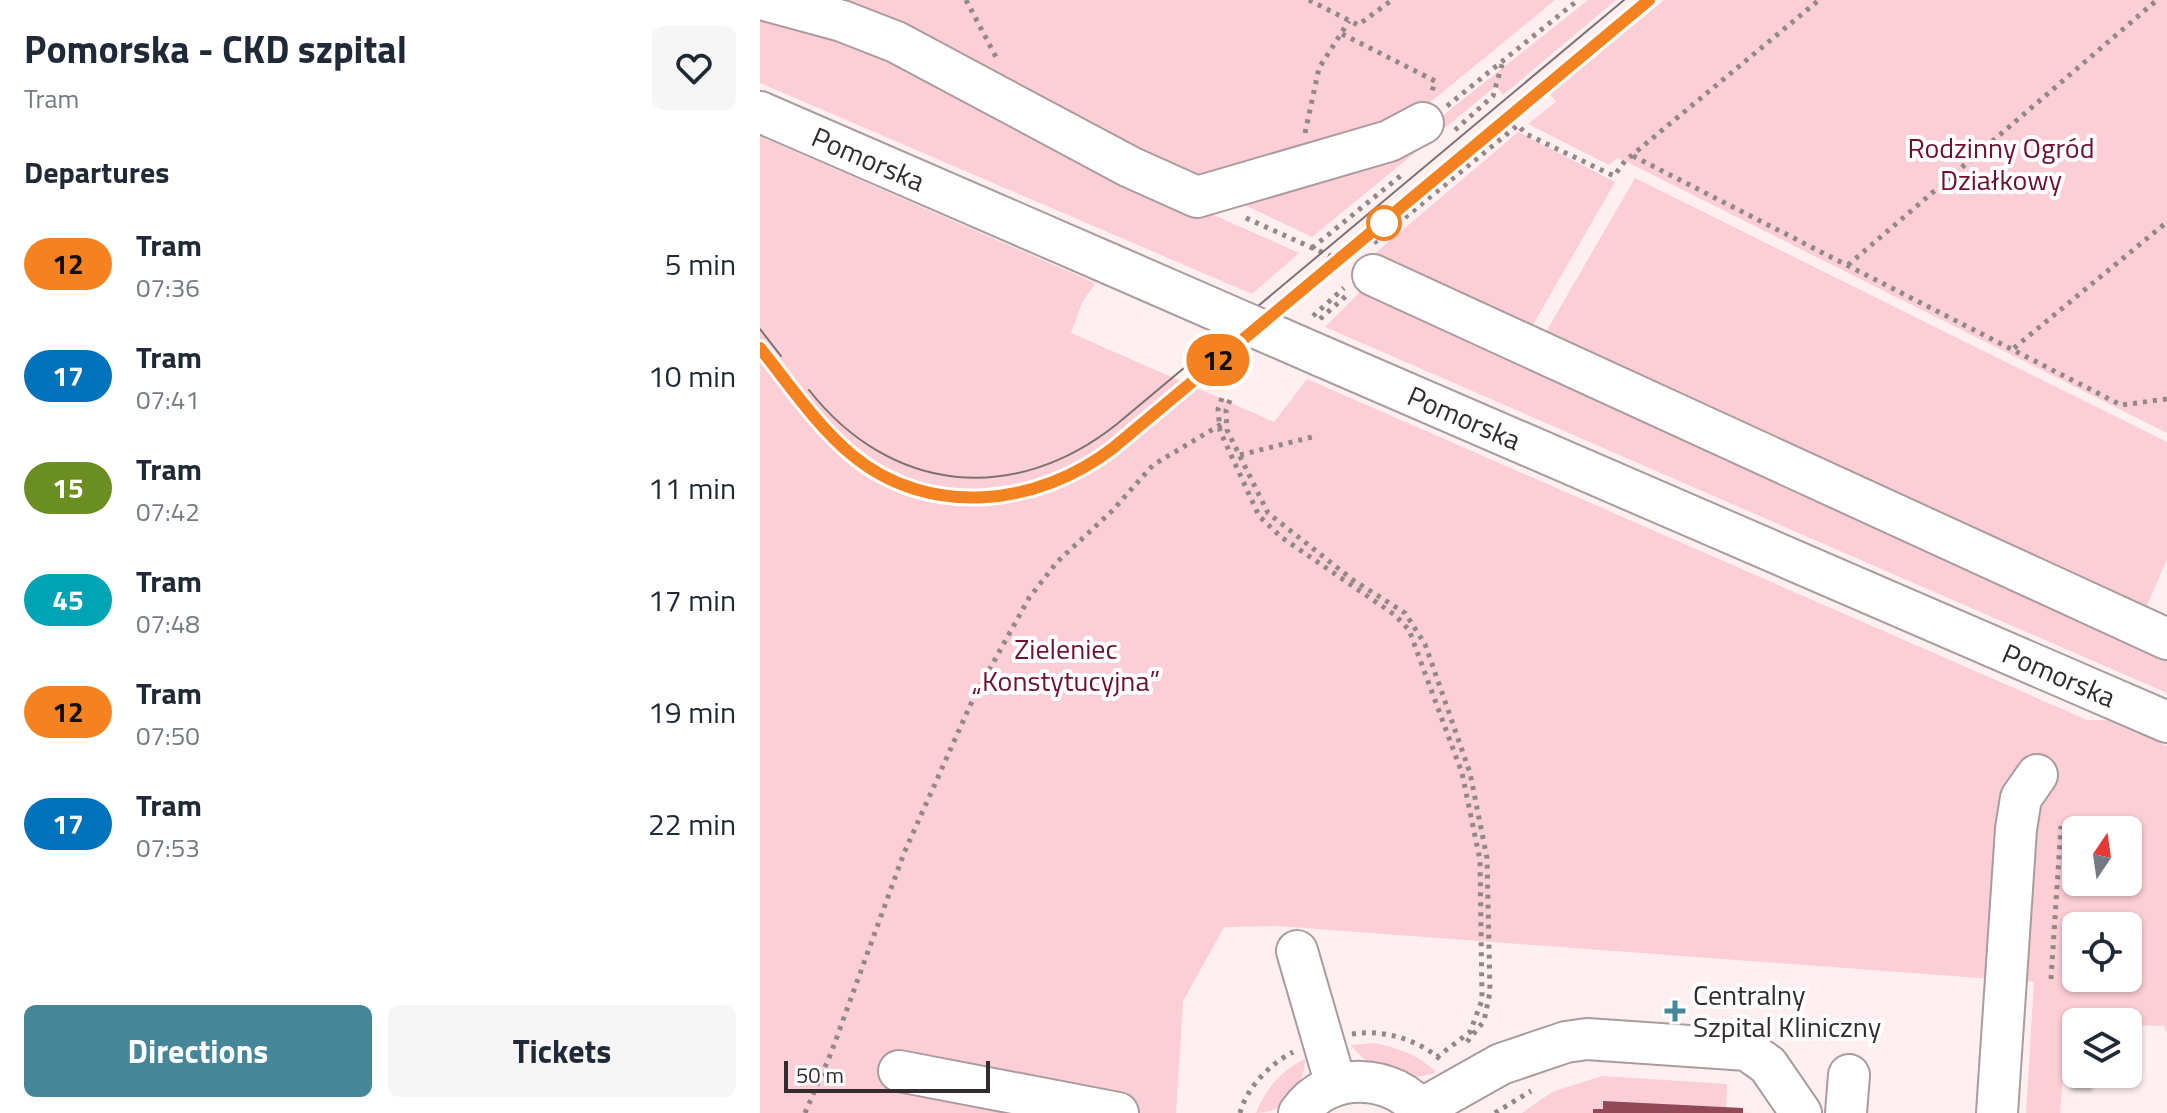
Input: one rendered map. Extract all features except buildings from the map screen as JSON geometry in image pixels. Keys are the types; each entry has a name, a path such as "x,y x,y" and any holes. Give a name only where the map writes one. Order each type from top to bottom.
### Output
{"street":[{"path":"765,0 842,21 896,42 1130,167 1197,197 1436,129"},
{"name":"Pomorska","path":"760,112 1110,264 1315,333 2167,722"},
{"path":"1368,267 2167,639"},
{"path":"1997,1113 2016,829 2021,798 2037,775"},
{"path":"1297,951 1336,1085"},
{"path":"1299,1113 1318,1094 1351,1082 1382,1084 1410,1098 1422,1111 1501,1064 1533,1051 1587,1039 1747,1050 1768,1065 1801,1113"},
{"path":"899,1071 1118,1113"}],"path":[{"path":"966,0 1009,83 1002,97"},
{"path":"1309,0 1358,25 1392,0"},
{"path":"1436,129 1503,61 1578,0"},
{"path":"1315,333 1368,267 1518,125 1526,134 1614,176 1633,156 1819,0"},
{"path":"1848,265 2157,0"},
{"path":"1305,166 1301,151 1319,68 1349,21"},
{"path":"1342,34 1435,81 1436,129"},
{"path":"1436,129 1493,96 1503,61"},
{"path":"1633,156 2121,405 2167,399"},
{"path":"1312,248 1414,164"},
{"path":"1197,197 1312,248 1368,267"},
{"path":"2014,348 2167,222"},
{"path":"1222,398 1222,423 1259,516 1281,537 1395,615 1409,630 1462,773 1480,860 1482,1000 1470,1032 1440,1060 1481,1029 1490,992 1487,858 1470,773 1414,623 1284,529 1268,513 1222,423"},
{"path":"805,1113 831,1053 904,853 973,699 1029,598 1057,562 1112,511 1153,465 1222,423 1230,400"},
{"path":"1240,455 1316,436"},
{"path":"2051,979 2061,826"},
{"path":"1495,1113 1533,1090"}],"green space":[{"path":"815,0 1555,0 1422,109 1386,126 1198,181"},
{"path":"1588,0 1616,0 1503,95 1496,86 1312,237 1230,198 1427,128"},
{"name":"Rodzinny Ogród Działkowy","path":"1664,0 2167,0 2167,433 1625,161 1617,158 1609,165 1528,124 1556,102 1550,94"},
{"path":"760,10 853,36 1127,176 1299,253 1252,294 760,83"},
{"path":"1518,132 1615,182 1527,335 1365,262"},
{"name":"Zieleniec „Konstytucyjna”","path":"760,136 1095,283 1082,303 1071,333 1274,422 1307,379 2087,720 2107,720 2167,746 2167,1033 2164,1026 2142,1025 2142,1008 2062,1008 2060,1113 2026,1113 2034,982 1277,926 1224,927 1183,1001 1176,1113 760,1113"},
{"path":"1635,178 2167,442 2167,559 2146,608 1539,344"},
{"path":"1368,284 2167,647 2167,693 1325,327"},
{"path":"1374,1043 1408,1053 1436,1072 1413,1077 1389,1073 1368,1062 1351,1045"},
{"path":"1305,1059 1301,1079 1291,1096 1276,1108 1256,1113 1275,1081"},
{"path":"1602,1076 1727,1084 1726,1107 1603,1102 1603,1109 1594,1109 1593,1113 1522,1113 1552,1092"}],"tram line":[{"path":"809,390 842,425 877,451 915,468 955,477 996,477 1037,468 1078,450 1117,424 1624,0"},
{"path":"760,348 827,431 852,455 882,475 915,489 949,496 983,497 1018,492 1051,482 1113,448 1649,0"},
{"name":"12","path":"760,348 838,443 872,469 893,480 939,495 984,498 1026,492 1064,479 1113,448 1649,0"},
{"path":"760,329 781,356"}],"place":[{"name":"Centralny Szpital Kliniczny","path":"1675,1011"}]}
